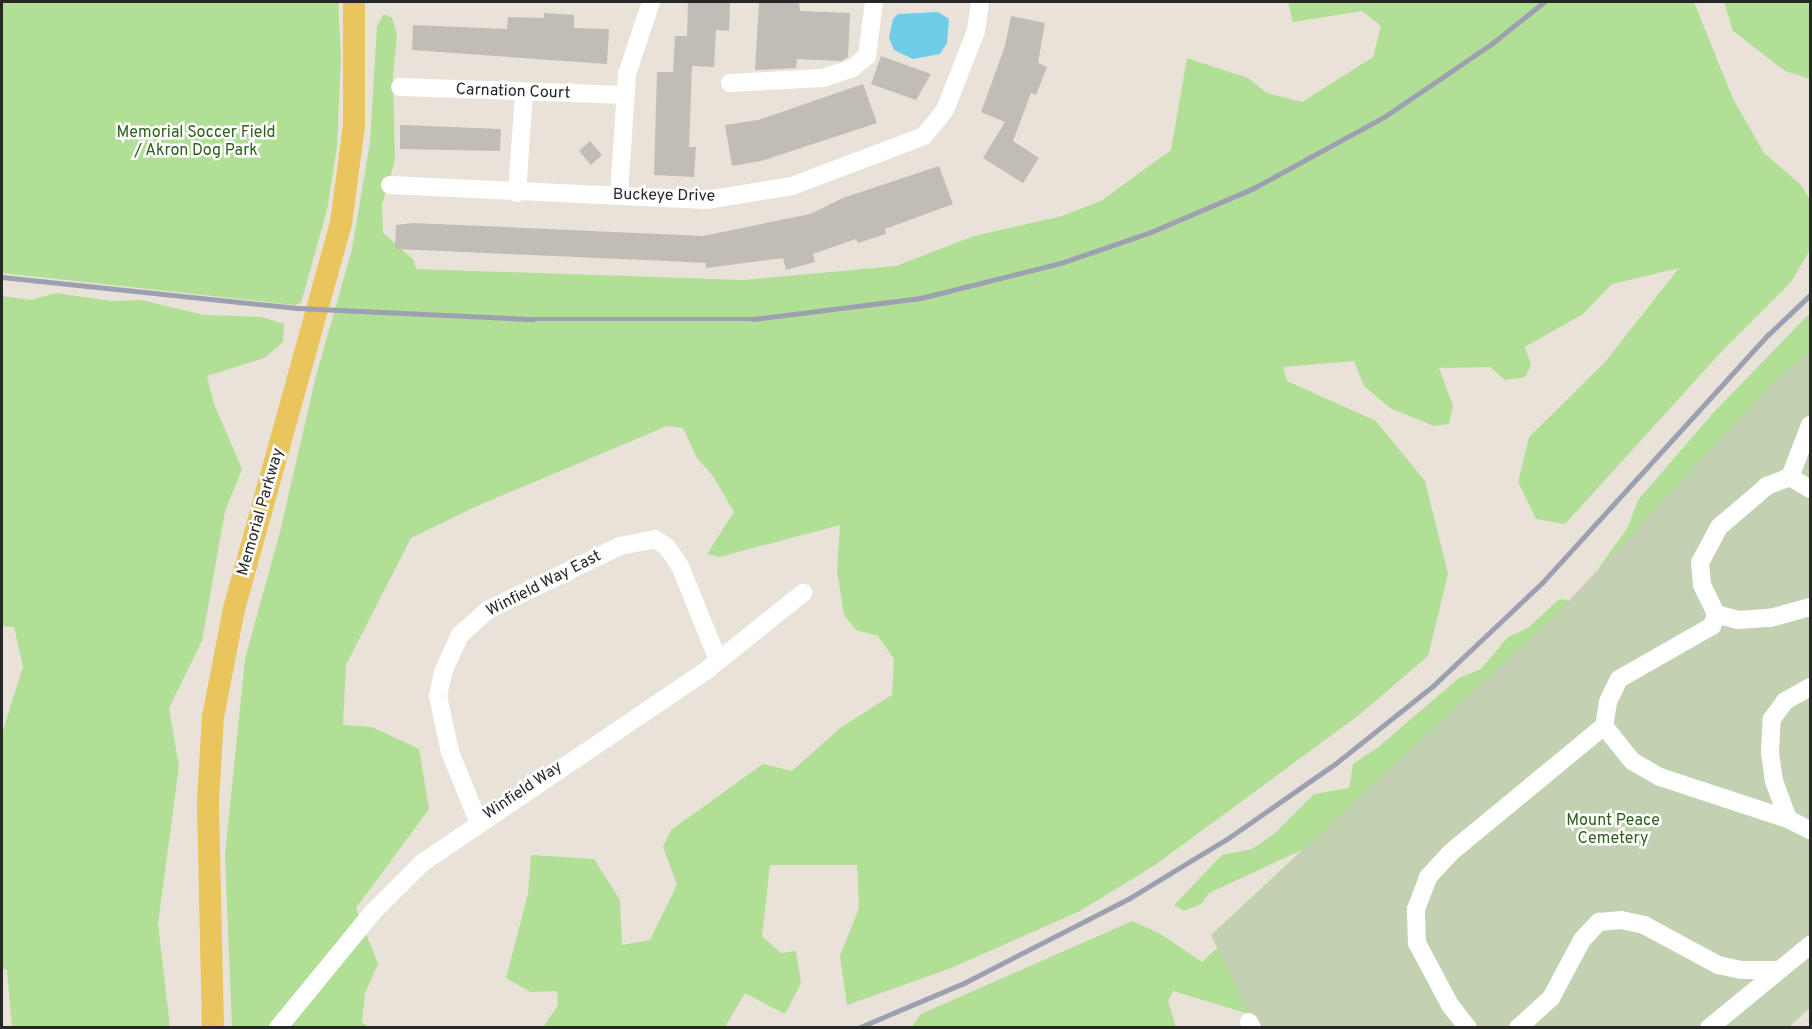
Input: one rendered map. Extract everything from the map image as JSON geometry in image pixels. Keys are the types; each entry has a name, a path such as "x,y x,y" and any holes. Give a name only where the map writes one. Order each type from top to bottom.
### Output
{"main road":[{"name":"Memorial Parkway","path":"213,1028 208,800 213,717 234,609 341,224 354,125 354,2"}],"street":[{"path":"619,195 627,74 651,2"},
{"path":"730,83 824,78 851,69 867,56 874,2"},
{"name":"Buckeye Drive","path":"390,185 517,193 706,200 785,188 924,136 942,116 976,31 980,2"},
{"name":"Carnation Court","path":"400,87 626,95"},
{"path":"517,193 524,93"},
{"path":"1468,1028 1450,1005 1418,943 1416,909 1428,877 1450,853 1604,726 1608,702 1620,679 1712,626 1716,614 1702,585 1700,562 1719,527 1767,486 1790,477 1810,425"},
{"path":"1790,477 1810,489"},
{"name":"Winfield Way East","path":"478,821 450,752 438,696 445,666 460,635 488,610 620,546 655,539 667,547 680,566 718,660"},
{"name":"Winfield Way","path":"278,1028 383,900 422,863 478,821 718,660 802,593"},
{"path":"1716,614 1738,620 1770,618 1810,607"},
{"path":"1788,819 1774,781 1770,752 1772,719 1785,701 1810,687"},
{"path":"1604,726 1632,761 1660,777 1788,819 1810,830"},
{"path":"1518,1028 1551,998 1582,940 1599,922 1621,920 1644,925 1718,964 1741,970 1777,970"},
{"path":"1709,1028 1810,945"}],"green space":[{"name":"Memorial Soccer Field / Akron Dog Park","path":"2,2 338,2 341,56 337,147 327,210 301,303 294,305 2,273"},
{"path":"1288,2 1694,2 1733,99 1764,153 1801,185 1810,200 1810,250 1791,282 1722,351 1565,524 1536,519 1518,482 1529,437 1605,362 1679,268 1612,284 1583,314 1525,347 1531,365 1525,377 1505,380 1490,367 1439,368 1453,406 1449,424 1434,426 1390,408 1364,386 1354,361 1283,367 1287,381 1376,421 1425,481 1448,574 1428,656 1359,715 1155,865 1080,911 951,968 847,1005 840,956 859,908 857,865 770,865 762,936 781,953 796,951 801,983 785,1014 745,993 725,1027 543,1027 558,1005 557,991 530,992 506,978 528,894 531,855 594,859 620,900 622,945 650,940 677,885 663,847 671,830 763,764 792,771 840,728 892,695 894,659 878,636 856,630 844,615 837,571 840,525 719,557 707,554 734,512 713,476 697,458 683,428 667,426 477,506 411,538 346,665 343,725 372,727 419,749 429,809 356,908 378,964 365,993 362,1022 368,1027 232,1028 225,855 245,659 280,532 316,376 352,249 370,142 377,26 384,14 392,18 397,34 393,77 395,160 382,205 383,233 414,260 416,269 744,280 896,266 974,236 1062,216 1101,201 1171,150 1187,58 1248,78 1267,93 1302,102 1373,57 1381,26 1362,11 1293,22"},
{"path":"1724,2 1810,2 1810,79 1785,71 1733,31"},
{"path":"56,293 112,301 141,300 204,315 262,317 284,324 283,342 264,358 207,376 214,404 242,469 225,511 202,641 169,708 179,766 158,924 170,1027 12,1027 7,970 2,968 2,733 23,667 14,627 2,626 2,296 31,300"},
{"path":"1810,313 1810,378 1598,569 1628,527 1638,500 1714,412"},
{"name":"Mount Peace Cemetery","path":"1810,352 1810,1008 1788,1028 1255,1027 1211,935 1564,606 1775,380"},
{"path":"1565,599 1585,613 1315,844 1209,893 1201,904 1184,911 1174,905 1222,855 1252,849 1274,834 1314,794 1349,788 1353,764 1377,748 1459,678 1481,669 1508,637 1528,628 1558,600"},
{"path":"1132,921 1159,933 1202,962 1217,948 1230,924 1249,1014 1173,991 1168,1001 1176,1027 911,1028 921,1014"}],"water":[{"path":"938,12 949,19 947,43 940,54 913,59 894,50 889,38 893,19 898,14"}],"building":[{"path":"688,2 730,2 729,31 716,30 714,67 692,66 689,147 696,147 694,177 654,175 657,72 673,72 675,36 687,36"},
{"path":"759,2 799,3 800,11 850,13 848,57 841,61 797,59 796,68 755,70"},
{"path":"544,13 574,15 574,28 609,29 607,64 412,50 413,25 507,29 508,17 544,18"},
{"path":"1011,16 1045,23 1038,63 1047,67 1036,95 1031,93 1013,141 1039,158 1023,183 983,158 1005,122 981,112 1005,46"},
{"path":"881,56 931,74 916,100 871,84"},
{"path":"863,84 877,123 761,161 732,166 725,125 758,120"},
{"path":"400,125 501,129 500,151 400,149"},
{"path":"590,141 602,155 591,165 579,151"},
{"path":"939,166 953,204 885,229 886,234 858,243 856,239 813,254 815,262 786,270 783,258 706,268 706,263 395,249 396,225 413,223 703,236 810,214 843,198"}],"railway":[{"path":"2,277 297,308 533,319 753,319 921,298 1064,262 1151,232 1252,189 1384,117 1490,45 1544,2"},
{"path":"858,1028 964,983 1130,898 1227,839 1335,764 1433,686 1542,583 1768,335 1810,295"}]}
